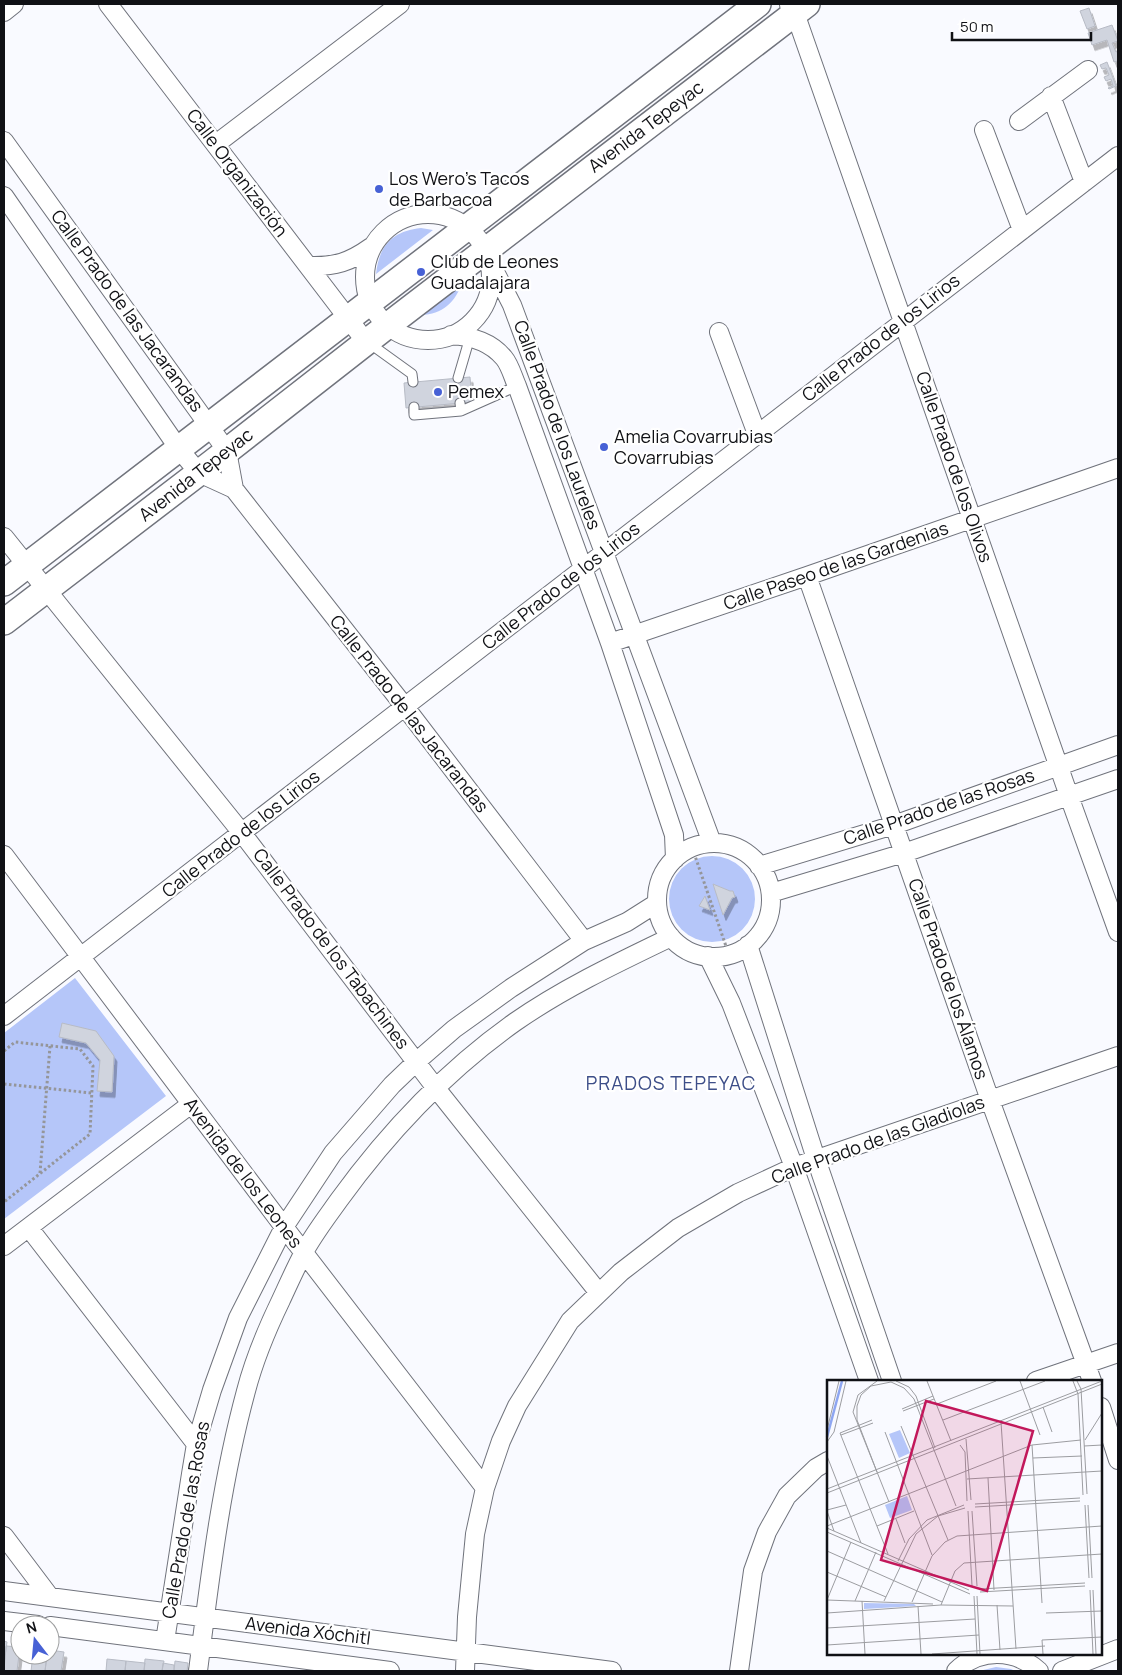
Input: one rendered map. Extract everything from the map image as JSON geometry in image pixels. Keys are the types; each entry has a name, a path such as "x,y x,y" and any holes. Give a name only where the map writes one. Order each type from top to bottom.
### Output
{"street":[{"path":"4,12 14,4"},
{"name":"Calle Organización","path":"109,4 366,342"},
{"path":"216,144 400,4"},
{"name":"Avenida Tepeyac","path":"4,583 758,4"},
{"name":"Avenida Tepeyac","path":"4,622 387,326 488,256 797,7"},
{"name":"Calle Prado de los Olivos","path":"797,7 903,322 1118,932"},
{"path":"1019,121 1088,70"},
{"path":"1051,96 1084,182"},
{"path":"984,130 1022,230"},
{"name":"Calle Prado de las Jacarandas","path":"4,142 210,425 227,451 234,489"},
{"name":"Calle Prado de los Lirios","path":"4,1016 1118,156"},
{"name":"Calle Prado de las Jacarandas","path":"4,196 179,449 199,473 234,489 405,707 584,941"},
{"path":"414,214 437,214 458,220 467,227 474,233 488,256 491,275 487,300 473,321 463,330 429,340 402,334 387,326 369,302 365,288 366,260 377,238 394,223 414,214"},
{"path":"309,266 326,267 342,263 357,257 371,247"},
{"name":"Calle Prado de los Laureles","path":"488,256 512,305 712,843"},
{"path":"719,332 757,434"},
{"name":"Calle Prado de los Laureles","path":"451,335 470,337 491,346 504,358 517,386 610,643 674,835 675,858"},
{"name":"Calle Paseo de las Gardenias","path":"610,643 1118,468"},
{"name":"Calle Prado de los Tabachines","path":"4,537 242,833 435,1087 599,1294"},
{"name":"Calle Prado de los Álamos","path":"808,576 990,1100 1092,1380"},
{"name":"Calle Prado de las Rosas","path":"759,866 894,825 1118,745"},
{"name":"Calle Prado de las Rosas","path":"770,893 904,853 1118,779"},
{"path":"712,843 734,846 748,854 767,879 770,893 770,912 762,931 748,945 729,955 708,956 687,950 671,937 664,927 659,916 657,904 657,891 661,879 675,858 692,848 712,843"},
{"name":"Avenida de los Leones","path":"4,856 284,1227 485,1488"},
{"name":"Calle Prado de las Rosas","path":"165,1641 196,1444 212,1390 238,1318 284,1227 333,1153 386,1092 416,1062 454,1029 510,988 584,941 627,922 657,904"},
{"name":"Calle Prado de las Rosas","path":"198,1671 225,1479 246,1389 268,1328 304,1252 357,1175 394,1129 435,1087 517,1021 560,993 671,937"},
{"path":"748,945 816,1159 892,1380"},
{"path":"708,956 731,1003 794,1167 869,1380"},
{"name":"Calle Prado de las Gladiolas","path":"465,1671 475,1534 485,1488 501,1441 516,1406 570,1321 621,1272 678,1228 738,1193 794,1167 1118,1056"},
{"path":"4,1246 191,1104"},
{"path":"28,1228 196,1444"},
{"path":"1039,1380 1118,1354"},
{"path":"1102,1410 1118,1460"},
{"path":"739,1671 753,1571 767,1532 787,1496 816,1468 827,1462"},
{"path":"4,1536 50,1597"},
{"name":"Avenida Xóchitl","path":"4,1591 612,1671"},
{"name":"Avenida Xóchitl","path":"60,1627 390,1671"},
{"path":"1062,1671 1118,1649"},
{"path":"956,1665 979,1657 995,1655"},
{"path":"1007,1655 1022,1659 1039,1671"}],"lane":[{"path":"458,378 470,337"},
{"path":"366,342 412,374 413,382"},
{"path":"414,407 414,415 460,407 517,386"}],"path":[{"path":"692,848 729,955"},
{"path":"4,1051 15,1042 80,1049 93,1066 90,1134 4,1202"},
{"path":"40,1174 50,1046"},
{"path":"4,1084 92,1093"}],"shaded area":[{"path":"421,228 433,230 376,274 380,255 389,241 403,232"},
{"path":"462,284 454,299 443,309 430,314 413,315"},
{"path":"712,856 728,859 736,863 748,875 752,883 755,899 752,915 748,923 736,935 728,939 712,942 696,939 688,935 676,923 672,915 669,899 672,883 676,875 688,863 696,859"},
{"path":"75,978 166,1096 4,1219 4,1033"},
{"path":"996,1667 1011,1669 1015,1671 979,1671"}],"building":[{"path":"1089,8 1095,26 1087,29 1080,11"},
{"path":"1112,25 1118,41 1112,43 1116,52 1118,51 1118,61 1114,62 1107,40 1092,45 1088,33"},
{"path":"1107,62 1116,86 1109,89 1113,86 1111,79 1106,81 1104,77 1109,75 1106,68 1102,69 1100,65"},
{"name":"Pemex","path":"470,377 472,402 406,408 404,383"},
{"path":"713,884 733,891 735,897 732,898 723,915"},
{"path":"705,896 710,910 699,906"},
{"path":"62,1023 96,1031 114,1056 112,1092 97,1091 100,1060 86,1043 59,1037"},
{"path":"4,1641 7,1642 4,1664"},
{"path":"6,1646 10,1646 10,1665 18,1665 17,1671 4,1671"},
{"path":"60,1651 64,1652 61,1671 45,1671 46,1665 60,1665"},
{"path":"107,1659 126,1661 125,1671 106,1671"},
{"path":"145,1659 164,1661 162,1671 144,1671"},
{"path":"126,1661 145,1663 144,1671 125,1671"},
{"path":"175,1661 188,1663 187,1671 174,1671"},
{"path":"163,1663 174,1665 174,1671 162,1671"},
{"path":"32,1665 46,1665 45,1671 31,1671"}],"place":[{"name":"Los Wero's Tacos de Barbacoa","path":"379,189"},
{"name":"Club de Leones Guadalajara","path":"421,272"},
{"name":"Pemex","path":"438,392"},
{"name":"Amelia Covarrubias Covarrubias","path":"604,447"}],"district":[{"name":"PRADOS TEPEYAC","path":"671,1083"}]}
